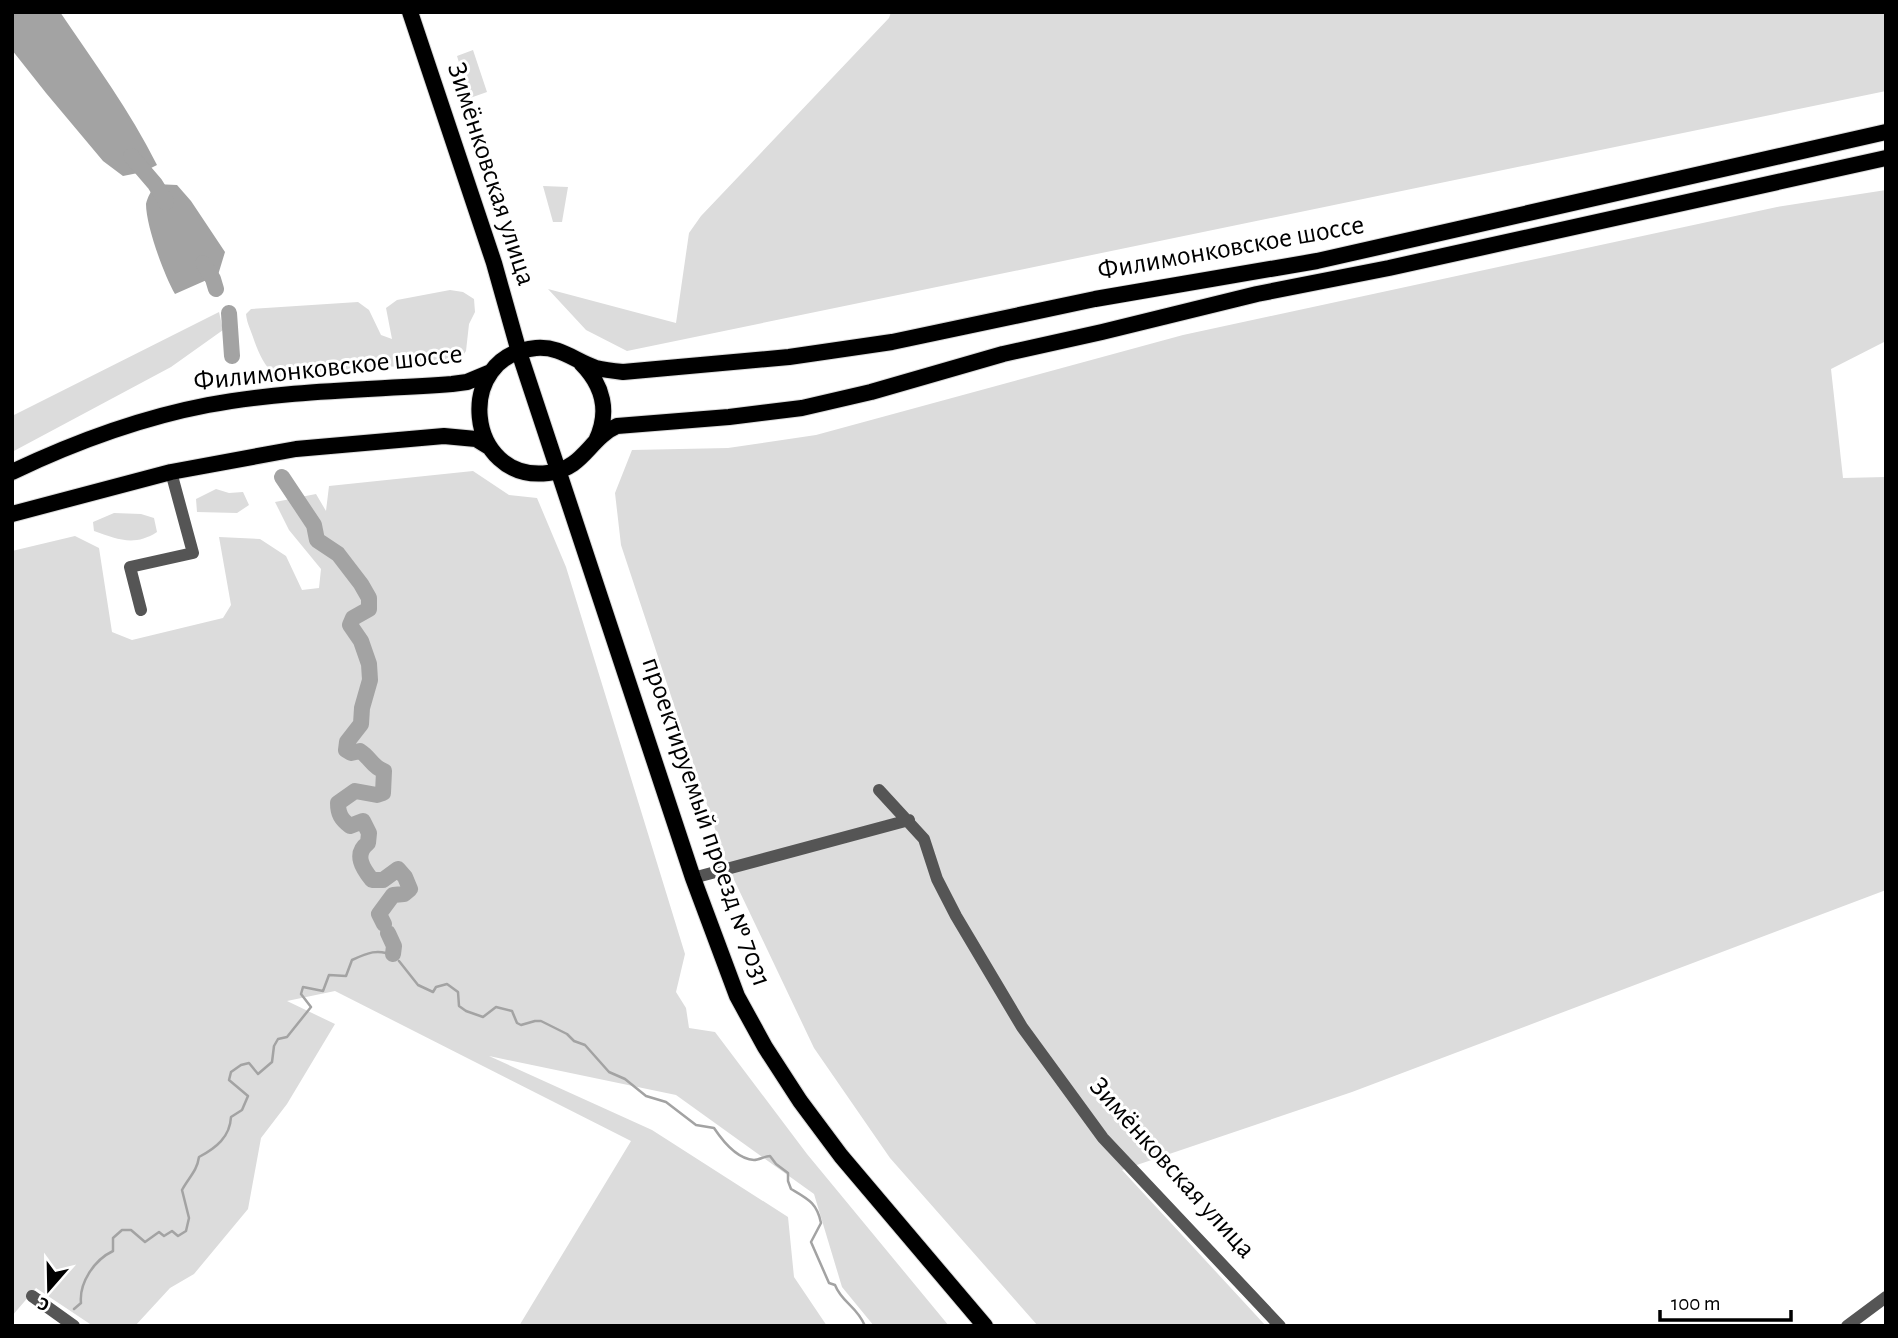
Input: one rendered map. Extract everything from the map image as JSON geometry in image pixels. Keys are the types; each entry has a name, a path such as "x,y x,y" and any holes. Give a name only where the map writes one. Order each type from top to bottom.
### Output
{"main road":[{"name":"Зимёнковская улица","path":"411,12 494,262 519,352"},
{"name":"Филимонковское шоссе","path":"12,472 97,435 210,405 281,396 467,382 491,372 504,360 519,352 546,348 564,352 598,368 646,370 789,357 892,342 1095,299 1317,261 1886,132"},
{"name":"Филимонковское шоссе","path":"559,471 579,461 607,430 617,426 802,408 871,392 1003,354 1257,293 1389,268 1886,158"},
{"name":"проектируемый проезд № 7031","path":"519,352 693,878 737,996 765,1047 800,1101 841,1156 985,1326"},
{"path":"580,361 597,382 603,399 604,417 595,443"},
{"name":"Филимонковское шоссе","path":"490,447 481,431 478,414 480,396 491,372"},
{"path":"12,514 171,472 296,449 363,442 463,436 476,439 490,447 502,460 516,469 542,474 559,471"}],"street":[{"path":"141,610 130,567 193,553 171,472"},
{"name":"Зимёнковская улица","path":"879,790 924,839 937,879 956,916 1022,1027 1103,1138 1280,1326"},
{"path":"693,878 909,820"},
{"path":"32,1296 74,1326"},
{"path":"1847,1326 1886,1297"}],"shaded area":[{"path":"12,12 60,12 99,68 157,165 143,172 123,176 103,161 12,50"},
{"path":"891,12 1886,12 1886,91 627,351 586,330 548,289 676,323 689,233 701,216 889,18"},
{"path":"473,50 487,92 470,98 457,56"},
{"path":"155,184 177,185 225,252 218,275 175,294 156,250 149,225 146,204"},
{"path":"543,186 568,187 562,222 553,222"},
{"path":"1886,190 1886,341 1831,369 1843,478 1886,477 1886,890 1352,1092 1122,1170 1266,1326 1038,1326 890,1158 814,1048 727,865 621,545 615,493 632,450 728,448 816,435 1183,335 1777,207"},
{"path":"450,290 463,292 474,299 475,312 469,324 466,351 458,362 446,364 366,369 306,380 282,379 272,372 263,360 246,314 251,309 358,302 369,310 381,335 392,339 386,308 397,300"},
{"path":"219,312 223,330 171,367 12,452 12,416"},
{"path":"473,471 509,495 537,498 566,567 685,954 676,992 686,1008 689,1028 715,1032 807,1154 949,1326 874,1326 842,1287 814,1194 676,1095 489,1056 652,1130 788,1217 794,1277 827,1326 519,1326 631,1141 335,991 287,1001 335,1024 287,1104 261,1138 248,1209 194,1274 170,1288 135,1326 93,1326 36,1288 12,1316 12,551 75,536 99,548 112,632 132,640 223,618 231,605 219,537 260,539 286,556 302,590 319,588 321,569 289,530 275,502 316,494 326,511 329,486"},
{"path":"216,489 229,493 243,492 249,505 237,513 197,512 196,499"},
{"path":"114,513 141,514 154,518 157,532 141,539 125,540 94,531 93,522"}],"waterway":[{"path":"131,156 155,184 166,202"},
{"path":"203,263 216,289"},
{"path":"229,313 232,356"},
{"path":"282,477 314,525 317,540 338,554 369,598 369,609 353,618 350,625 361,641 369,664 370,680 362,708 361,724 347,742 346,750 351,753 360,751 384,771 383,793 377,795 355,791 338,803 338,807 341,816 350,826 363,821 369,833 368,843 363,847 360,857 372,880 383,880 398,869 410,889 404,894 393,895 379,914 384,924"},
{"path":"388,933 394,946 393,954"},
{"path":"74,1309 81,1303 82,1288 89,1273 100,1260 113,1251 113,1238 122,1230 131,1230 145,1242 159,1232 164,1236 172,1231 178,1236 186,1231 189,1218 182,1190 195,1170 199,1157 221,1141 228,1130 231,1117 242,1110 248,1096 229,1080 231,1072 249,1063 258,1074 272,1062 274,1046 278,1039 287,1037 311,1007 301,994 303,987 323,991 329,975 346,976 352,960 368,954 383,952 394,956"},
{"path":"399,961 418,985 433,992 436,987 447,984 458,992 459,1006 466,1011 483,1017 496,1007 512,1011 517,1023 521,1025 541,1021 567,1034 574,1041 585,1045 609,1072 625,1079 646,1096 666,1102 696,1125 714,1128 736,1153 754,1160 770,1156 788,1173 791,1189 807,1199 817,1211 821,1223 811,1242 829,1283 835,1285 865,1326"}]}
